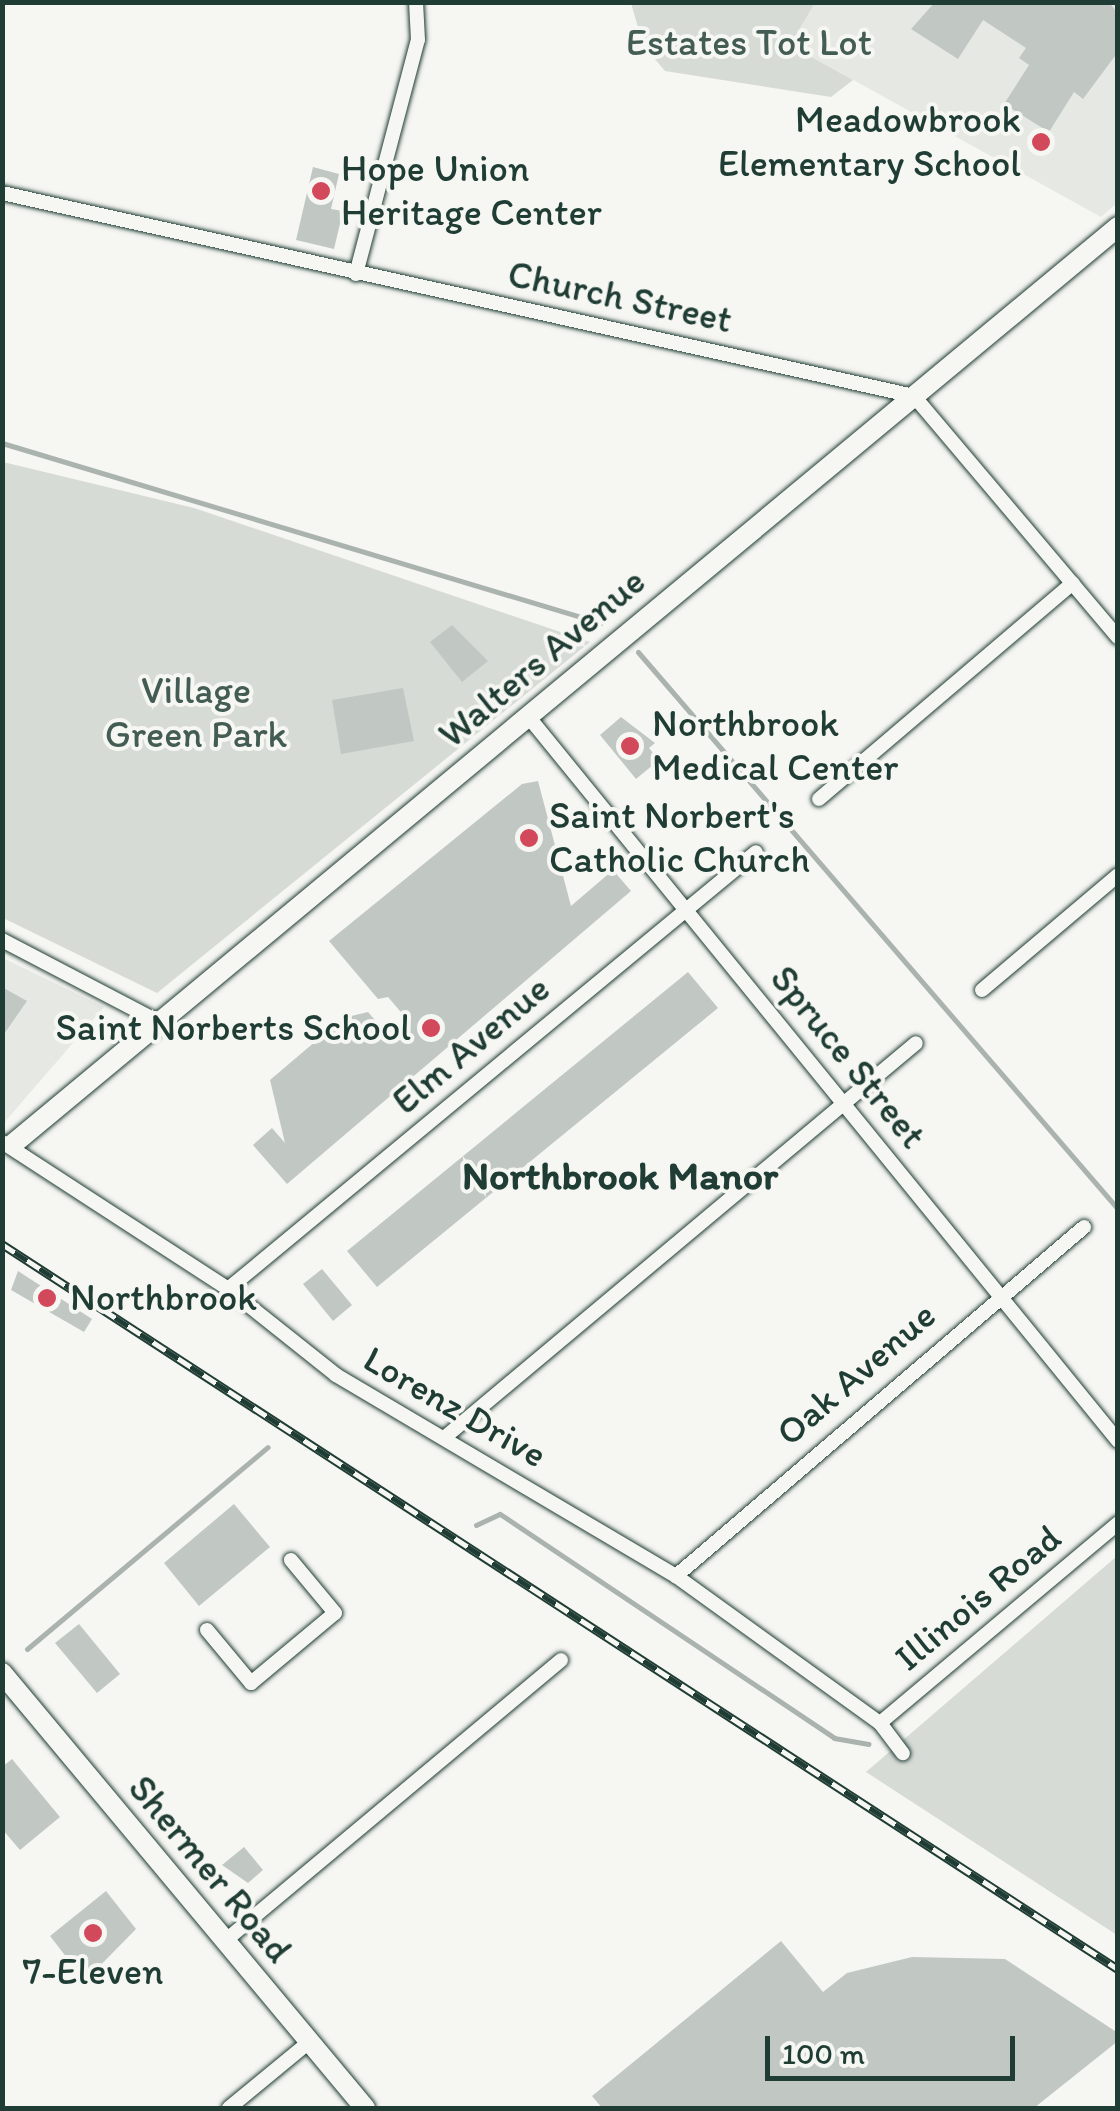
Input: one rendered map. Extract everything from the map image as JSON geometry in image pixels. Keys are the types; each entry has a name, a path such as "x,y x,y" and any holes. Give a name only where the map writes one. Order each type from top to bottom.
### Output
{"street":[{"path":"356,274 418,40 416,2"},
{"name":"Church Street","path":"2,193 914,396"},
{"name":"Walters Avenue","path":"8,1143 160,1022 603,652 1115,233"},
{"path":"914,396 1118,638"},
{"path":"819,799 1073,584"},
{"name":"Spruce Street","path":"527,715 1118,1441"},
{"name":"Elm Avenue","path":"228,1290 756,852"},
{"path":"982,990 1118,875"},
{"path":"2,940 160,1022"},
{"path":"444,1438 916,1043"},
{"name":"Lorenz Drive","path":"8,1143 228,1290 336,1375 676,1576 880,1723 904,1752"},
{"name":"Oak Avenue","path":"676,1576 998,1293 1084,1227"},
{"name":"Illinois Road","path":"880,1723 1118,1524"},
{"path":"207,1630 251,1683 335,1613 292,1560"},
{"path":"224,1941 562,1660"},
{"name":"Shermer Road","path":"2,1673 365,2108"},
{"path":"229,2108 309,2042"}],"shaded area":[{"name":"Meadowbrook Elementary School","path":"815,3 1117,3 1117,203 1101,217 790,45"},
{"path":"3,958 104,1007 3,1124"}],"green space":[{"name":"Estates Tot Lot","path":"631,3 815,3 790,45 853,80 831,97 665,71 643,45"},
{"name":"Village Green Park","path":"3,462 194,508 590,642 157,993 3,918"},
{"path":"1117,1556 1117,1935 866,1772"}],"building":[{"path":"935,2 1109,2 1118,14 1118,52 1083,99 1074,92 1049,132 1004,104 1029,65 1019,58 1026,48 983,20 958,59 911,29"},
{"name":"Hope Union Heritage Center","path":"313,167 339,174 331,209 343,211 334,249 296,240"},
{"path":"452,625 488,661 462,682 430,642"},
{"path":"403,688 414,741 341,754 332,700"},
{"name":"Northbrook Medical Center","path":"621,717 655,743 649,748 659,760 636,779 600,735"},
{"path":"538,781 571,906 613,870 631,891 287,1184 253,1145 272,1128 285,1143 270,1080 343,1018 368,1012 387,1034 406,1018 388,997 378,999 329,941 522,784"},
{"path":"688,972 718,1008 377,1287 347,1251"},
{"path":"2,987 27,1001 2,1037"},
{"path":"322,1269 352,1305 333,1321 303,1284"},
{"path":"18,1271 92,1319 84,1332 11,1290"},
{"path":"234,1504 270,1547 199,1606 164,1563"},
{"path":"79,1624 120,1674 97,1693 55,1643"},
{"path":"12,1759 60,1817 20,1850 2,1829 2,1767"},
{"path":"244,1847 263,1870 248,1883 222,1865"},
{"name":"7-Eleven","path":"106,1891 136,1929 85,1981 50,1936"},
{"path":"781,1941 823,1992 847,1973 912,1957 1005,1959 1118,2033 1118,2041 1034,2108 602,2108 592,2096"}],"waterway":[{"path":"2,443 601,623"},
{"path":"638,652 1118,1209"},
{"path":"27,1649 268,1447"},
{"path":"476,1525 500,1514 834,1738 868,1744"}],"railway":[{"path":"2,1244 1118,1969"}],"place":[{"name":"Meadowbrook Elementary School","path":"1041,142"},
{"name":"Hope Union Heritage Center","path":"321,191"},
{"name":"Northbrook Medical Center","path":"630,746"},
{"name":"Saint Norbert's Catholic Church","path":"529,838"},
{"name":"Saint Norberts School","path":"431,1028"},
{"name":"Northbrook","path":"47,1298"},
{"name":"7-Eleven","path":"93,1933"}],"district":[{"name":"Northbrook Manor","path":"620,1175"}]}
